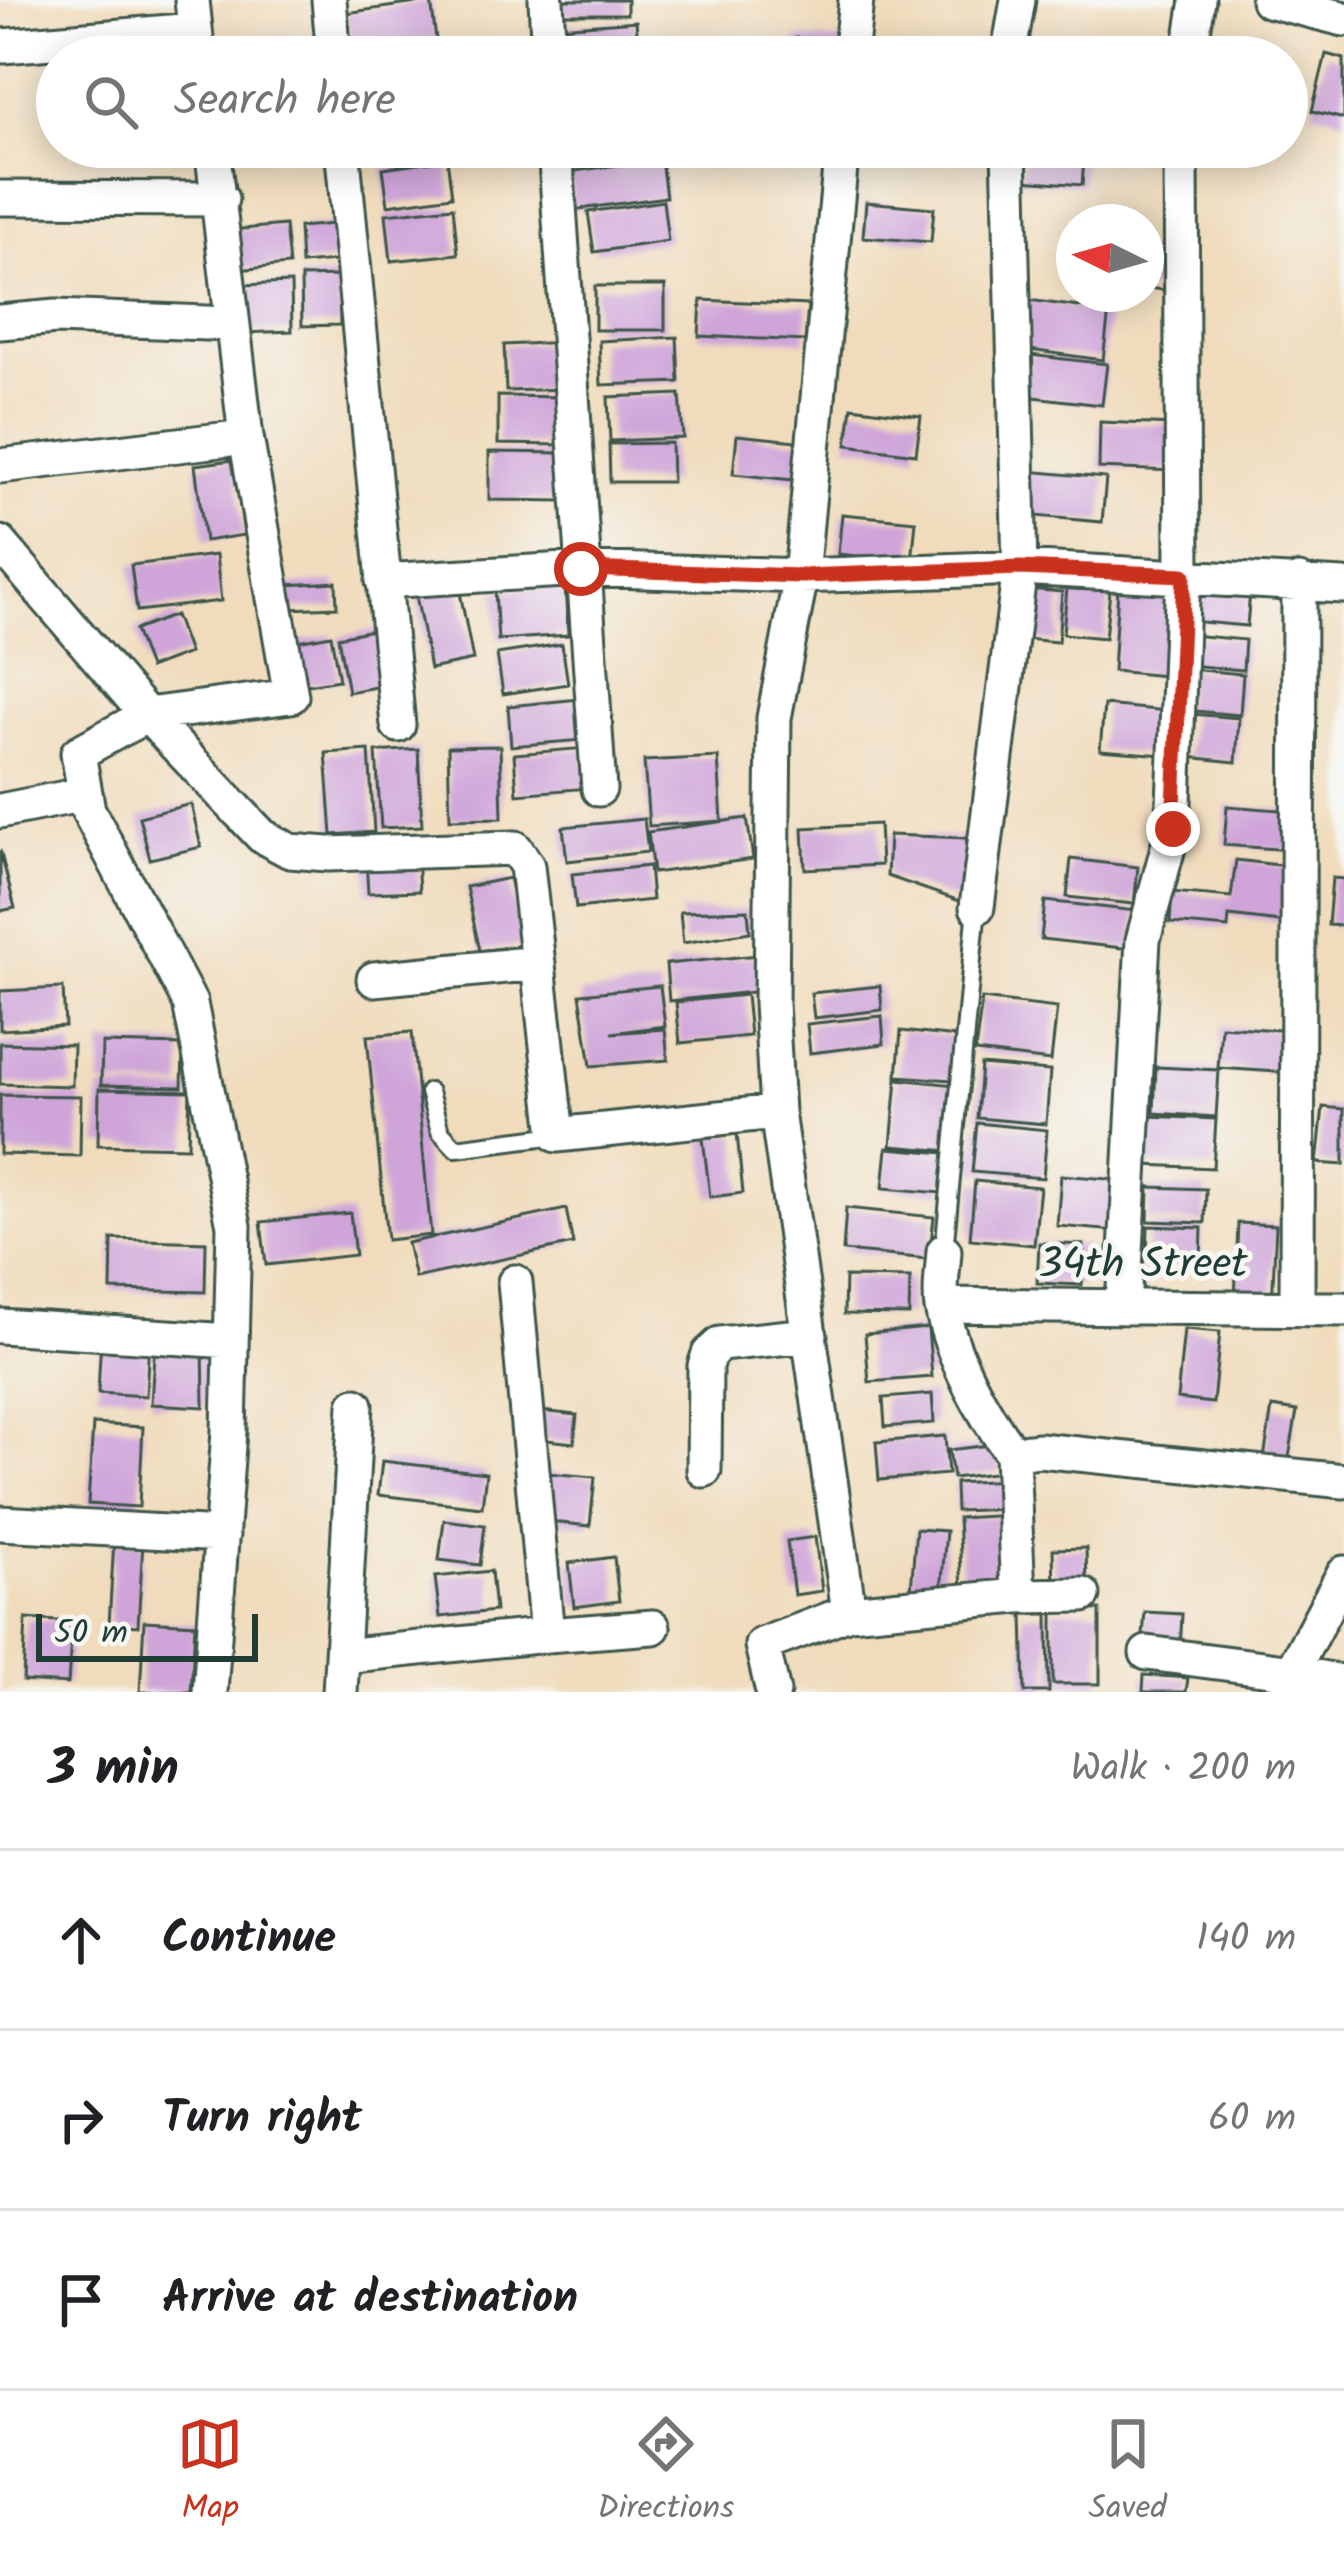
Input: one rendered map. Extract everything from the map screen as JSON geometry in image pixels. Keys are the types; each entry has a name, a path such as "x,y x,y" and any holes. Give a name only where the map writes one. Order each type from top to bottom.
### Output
{"street":[{"path":"328,0 332,36"},
{"path":"546,0 548,36"},
{"path":"852,36 856,0"},
{"path":"1012,36 1018,0"},
{"path":"1192,36 1198,0"},
{"path":"1268,0 1344,19"},
{"path":"115,36 194,29"},
{"path":"3,46 36,43"},
{"path":"210,1692 222,1535 234,1226 190,1003 88,811 78,753 147,715 291,696 246,437 216,168"},
{"path":"344,168 398,725"},
{"path":"556,168 598,789"},
{"path":"840,168 801,576 774,718 771,1003 777,1112 849,1612"},
{"path":"977,907 1020,568 1010,168"},
{"path":"1123,1307 1143,940 1173,829 1184,575 1181,168"},
{"path":"0,198 221,199"},
{"path":"0,322 56,316 231,324"},
{"path":"0,466 246,437"},
{"path":"0,543 147,715 262,836 290,851 328,854 515,848 527,866 557,1135 777,1112"},
{"path":"382,580 581,569 801,576 1020,568 1344,586"},
{"path":"1297,1308 1299,581"},
{"path":"0,811 85,794"},
{"path":"374,979 538,963"},
{"path":"944,1251 941,1305 956,1349 989,1422 1026,1451 1344,1481"},
{"path":"515,1282 547,1635"},
{"name":"34th Street","path":"941,1305 1344,1310"},
{"path":"0,1325 230,1341"},
{"path":"704,1470 705,1366 710,1354 720,1344 810,1335"},
{"path":"340,1692 356,1405"},
{"path":"1018,1596 1026,1451"},
{"path":"0,1523 222,1535"},
{"path":"1287,1682 1344,1574"},
{"path":"772,1692 762,1645 849,1612 1083,1594"},
{"path":"342,1656 652,1627"},
{"path":"1147,1653 1287,1682 1344,1683"}],"lane":[{"path":"944,1251 977,907"},
{"path":"429,1092 440,1131 456,1148 557,1135"}],"building":[{"path":"554,0 627,0 627,14 554,14"},
{"path":"431,1 436,36 348,36 345,13"},
{"path":"636,21 637,36 560,36 559,27"},
{"path":"1326,54 1344,59 1344,119 1312,111"},
{"path":"383,168 448,168 452,196 388,205"},
{"path":"662,168 666,197 573,210 568,172"},
{"path":"1023,168 1083,168 1082,185 1022,180"},
{"path":"663,201 668,241 594,252 588,212"},
{"path":"866,202 934,208 931,242 863,237"},
{"path":"453,207 458,254 391,261 386,214"},
{"path":"334,224 336,261 301,264 299,227"},
{"path":"285,225 289,265 236,270 231,230"},
{"path":"1164,251 1177,252 1173,291 1164,290"},
{"path":"339,276 340,325 302,326 301,277"},
{"path":"291,283 292,331 243,333 241,285"},
{"path":"595,286 665,286 665,330 595,330"},
{"path":"701,300 808,305 805,341 699,336"},
{"path":"1028,300 1056,304 1056,312 1109,312 1103,360 1022,349"},
{"path":"677,337 679,382 601,385 599,341"},
{"path":"565,342 566,389 506,391 504,345"},
{"path":"1030,355 1107,364 1102,405 1025,396"},
{"path":"680,394 683,438 610,441 608,397"},
{"path":"498,396 564,397 564,445 498,444"},
{"path":"852,407 921,416 916,454 847,445"},
{"path":"1100,422 1175,425 1174,471 1099,468"},
{"path":"737,435 807,442 803,481 733,474"},
{"path":"671,443 672,482 610,482 609,444"},
{"path":"489,452 563,453 563,501 489,500"},
{"path":"234,460 244,535 205,541 195,465"},
{"path":"1027,471 1106,478 1102,522 1024,515"},
{"path":"842,514 916,521 912,562 838,554"},
{"path":"216,555 221,601 137,611 131,565"},
{"path":"336,582 337,607 288,609 287,585"},
{"path":"565,586 568,635 498,640 495,591"},
{"path":"459,587 473,660 430,669 416,595"},
{"path":"1193,587 1250,592 1247,626 1190,621"},
{"path":"1067,588 1110,591 1105,638 1063,634"},
{"path":"1028,589 1062,592 1058,642 1024,639"},
{"path":"1118,589 1174,594 1165,676 1113,671"},
{"path":"175,615 189,653 149,668 135,630"},
{"path":"377,629 387,685 348,692 338,637"},
{"path":"331,635 339,680 294,687 287,643"},
{"path":"1191,635 1245,640 1243,670 1188,665"},
{"path":"562,644 568,684 503,694 497,654"},
{"path":"1188,669 1243,674 1240,715 1184,710"},
{"path":"580,699 584,740 511,746 508,706"},
{"path":"1104,705 1168,711 1164,755 1100,750"},
{"path":"1191,714 1239,718 1236,762 1187,757"},
{"path":"500,746 502,818 450,819 448,747"},
{"path":"586,748 590,788 517,794 514,754"},
{"path":"418,749 422,826 381,828 376,752"},
{"path":"369,750 374,832 332,835 326,753"},
{"path":"718,757 722,821 649,826 644,761"},
{"path":"191,804 201,847 150,859 139,817"},
{"path":"1227,806 1292,811 1289,850 1224,845"},
{"path":"747,818 753,859 653,873 648,832"},
{"path":"644,819 648,852 567,861 563,827"},
{"path":"879,824 881,865 805,869 803,828"},
{"path":"889,835 966,838 977,907 887,876"},
{"path":"0,850 15,908 0,911"},
{"path":"417,856 419,891 368,893 366,859"},
{"path":"1071,859 1138,867 1134,904 1067,897"},
{"path":"1236,860 1296,867 1289,923 1229,916 1228,928 1170,923 1172,892 1231,897"},
{"path":"649,866 652,900 576,908 572,874"},
{"path":"509,878 524,945 480,951 466,887"},
{"path":"1332,878 1344,879 1344,926 1328,925"},
{"path":"1045,901 1137,911 1132,949 1041,939"},
{"path":"748,910 750,932 683,943 680,912"},
{"path":"759,955 762,991 669,1001 666,964"},
{"path":"660,986 665,1026 612,1033 665,1029 668,1060 591,1066 580,994"},
{"path":"880,986 882,1010 814,1018 811,993"},
{"path":"63,988 65,1026 0,1030 0,991"},
{"path":"746,995 750,1036 680,1043 676,1002"},
{"path":"982,999 1057,1008 1051,1061 975,1052"},
{"path":"882,1016 884,1044 810,1053 807,1024"},
{"path":"1221,1026 1294,1031 1291,1073 1218,1068"},
{"path":"901,1031 957,1037 952,1080 897,1076"},
{"path":"412,1032 431,1235 387,1240 367,1036"},
{"path":"0,1043 73,1045 72,1086 0,1084"},
{"path":"102,1043 183,1045 182,1087 101,1085"},
{"path":"981,1065 1050,1071 1046,1124 977,1118"},
{"path":"1156,1067 1219,1070 1216,1117 1154,1113"},
{"path":"897,1079 956,1085 950,1151 891,1146"},
{"path":"99,1089 190,1091 188,1147 98,1145"},
{"path":"0,1095 81,1096 80,1156 0,1154"},
{"path":"1323,1107 1344,1109 1344,1165 1317,1163"},
{"path":"1146,1116 1216,1119 1213,1168 1144,1165"},
{"path":"977,1123 1047,1130 1043,1178 972,1172"},
{"path":"737,1134 743,1193 710,1197 703,1138"},
{"path":"887,1148 946,1153 942,1193 883,1188"},
{"path":"1061,1175 1120,1180 1116,1231 1057,1226"},
{"path":"975,1181 1040,1187 1034,1245 970,1239"},
{"path":"1149,1187 1206,1189 1205,1223 1148,1221"},
{"path":"846,1208 934,1217 929,1259 843,1251"},
{"path":"566,1209 573,1244 415,1278 407,1243"},
{"path":"350,1213 355,1255 266,1265 261,1222"},
{"path":"1238,1223 1276,1225 1272,1304 1235,1302"},
{"path":"1148,1226 1202,1228 1201,1259 1147,1257"},
{"path":"112,1239 206,1242 205,1292 111,1290"},
{"path":"1039,1243 1084,1245 1082,1285 1037,1283"},
{"path":"845,1277 910,1278 909,1315 844,1314"},
{"path":"928,1328 932,1377 869,1382 865,1334"},
{"path":"1184,1329 1220,1332 1213,1403 1177,1399"},
{"path":"101,1336 149,1339 146,1396 98,1393"},
{"path":"155,1339 203,1343 204,1407 151,1404"},
{"path":"932,1394 934,1423 885,1427 883,1398"},
{"path":"1272,1407 1297,1411 1287,1469 1263,1465"},
{"path":"541,1411 577,1415 574,1443 538,1439"},
{"path":"93,1424 143,1427 139,1507 88,1504"},
{"path":"945,1436 948,1474 879,1480 876,1442"},
{"path":"997,1444 1001,1472 953,1478 949,1450"},
{"path":"382,1461 486,1473 482,1507 378,1495"},
{"path":"547,1473 595,1477 590,1526 542,1521"},
{"path":"1006,1480 1008,1509 956,1511 955,1483"},
{"path":"1011,1515 1015,1586 962,1589 958,1518"},
{"path":"444,1520 485,1525 480,1565 439,1560"},
{"path":"916,1529 946,1531 941,1592 911,1590"},
{"path":"815,1537 822,1591 794,1595 787,1541"},
{"path":"114,1540 143,1542 138,1626 109,1624"},
{"path":"1086,1548 1087,1585 1054,1586 1053,1549"},
{"path":"614,1557 619,1601 574,1607 569,1563"},
{"path":"491,1571 495,1611 440,1617 435,1577"},
{"path":"1053,1609 1100,1610 1100,1684 1053,1684"},
{"path":"1145,1612 1182,1614 1180,1650 1142,1647"},
{"path":"1023,1614 1048,1614 1049,1692 1025,1692"},
{"path":"26,1619 72,1622 68,1684 23,1681"},
{"path":"144,1621 195,1624 191,1692 140,1692"},
{"path":"1144,1675 1188,1678 1186,1692 1143,1692"}],"route":[{"path":"581,569 801,576 1020,568 1184,575 1173,829"}]}
